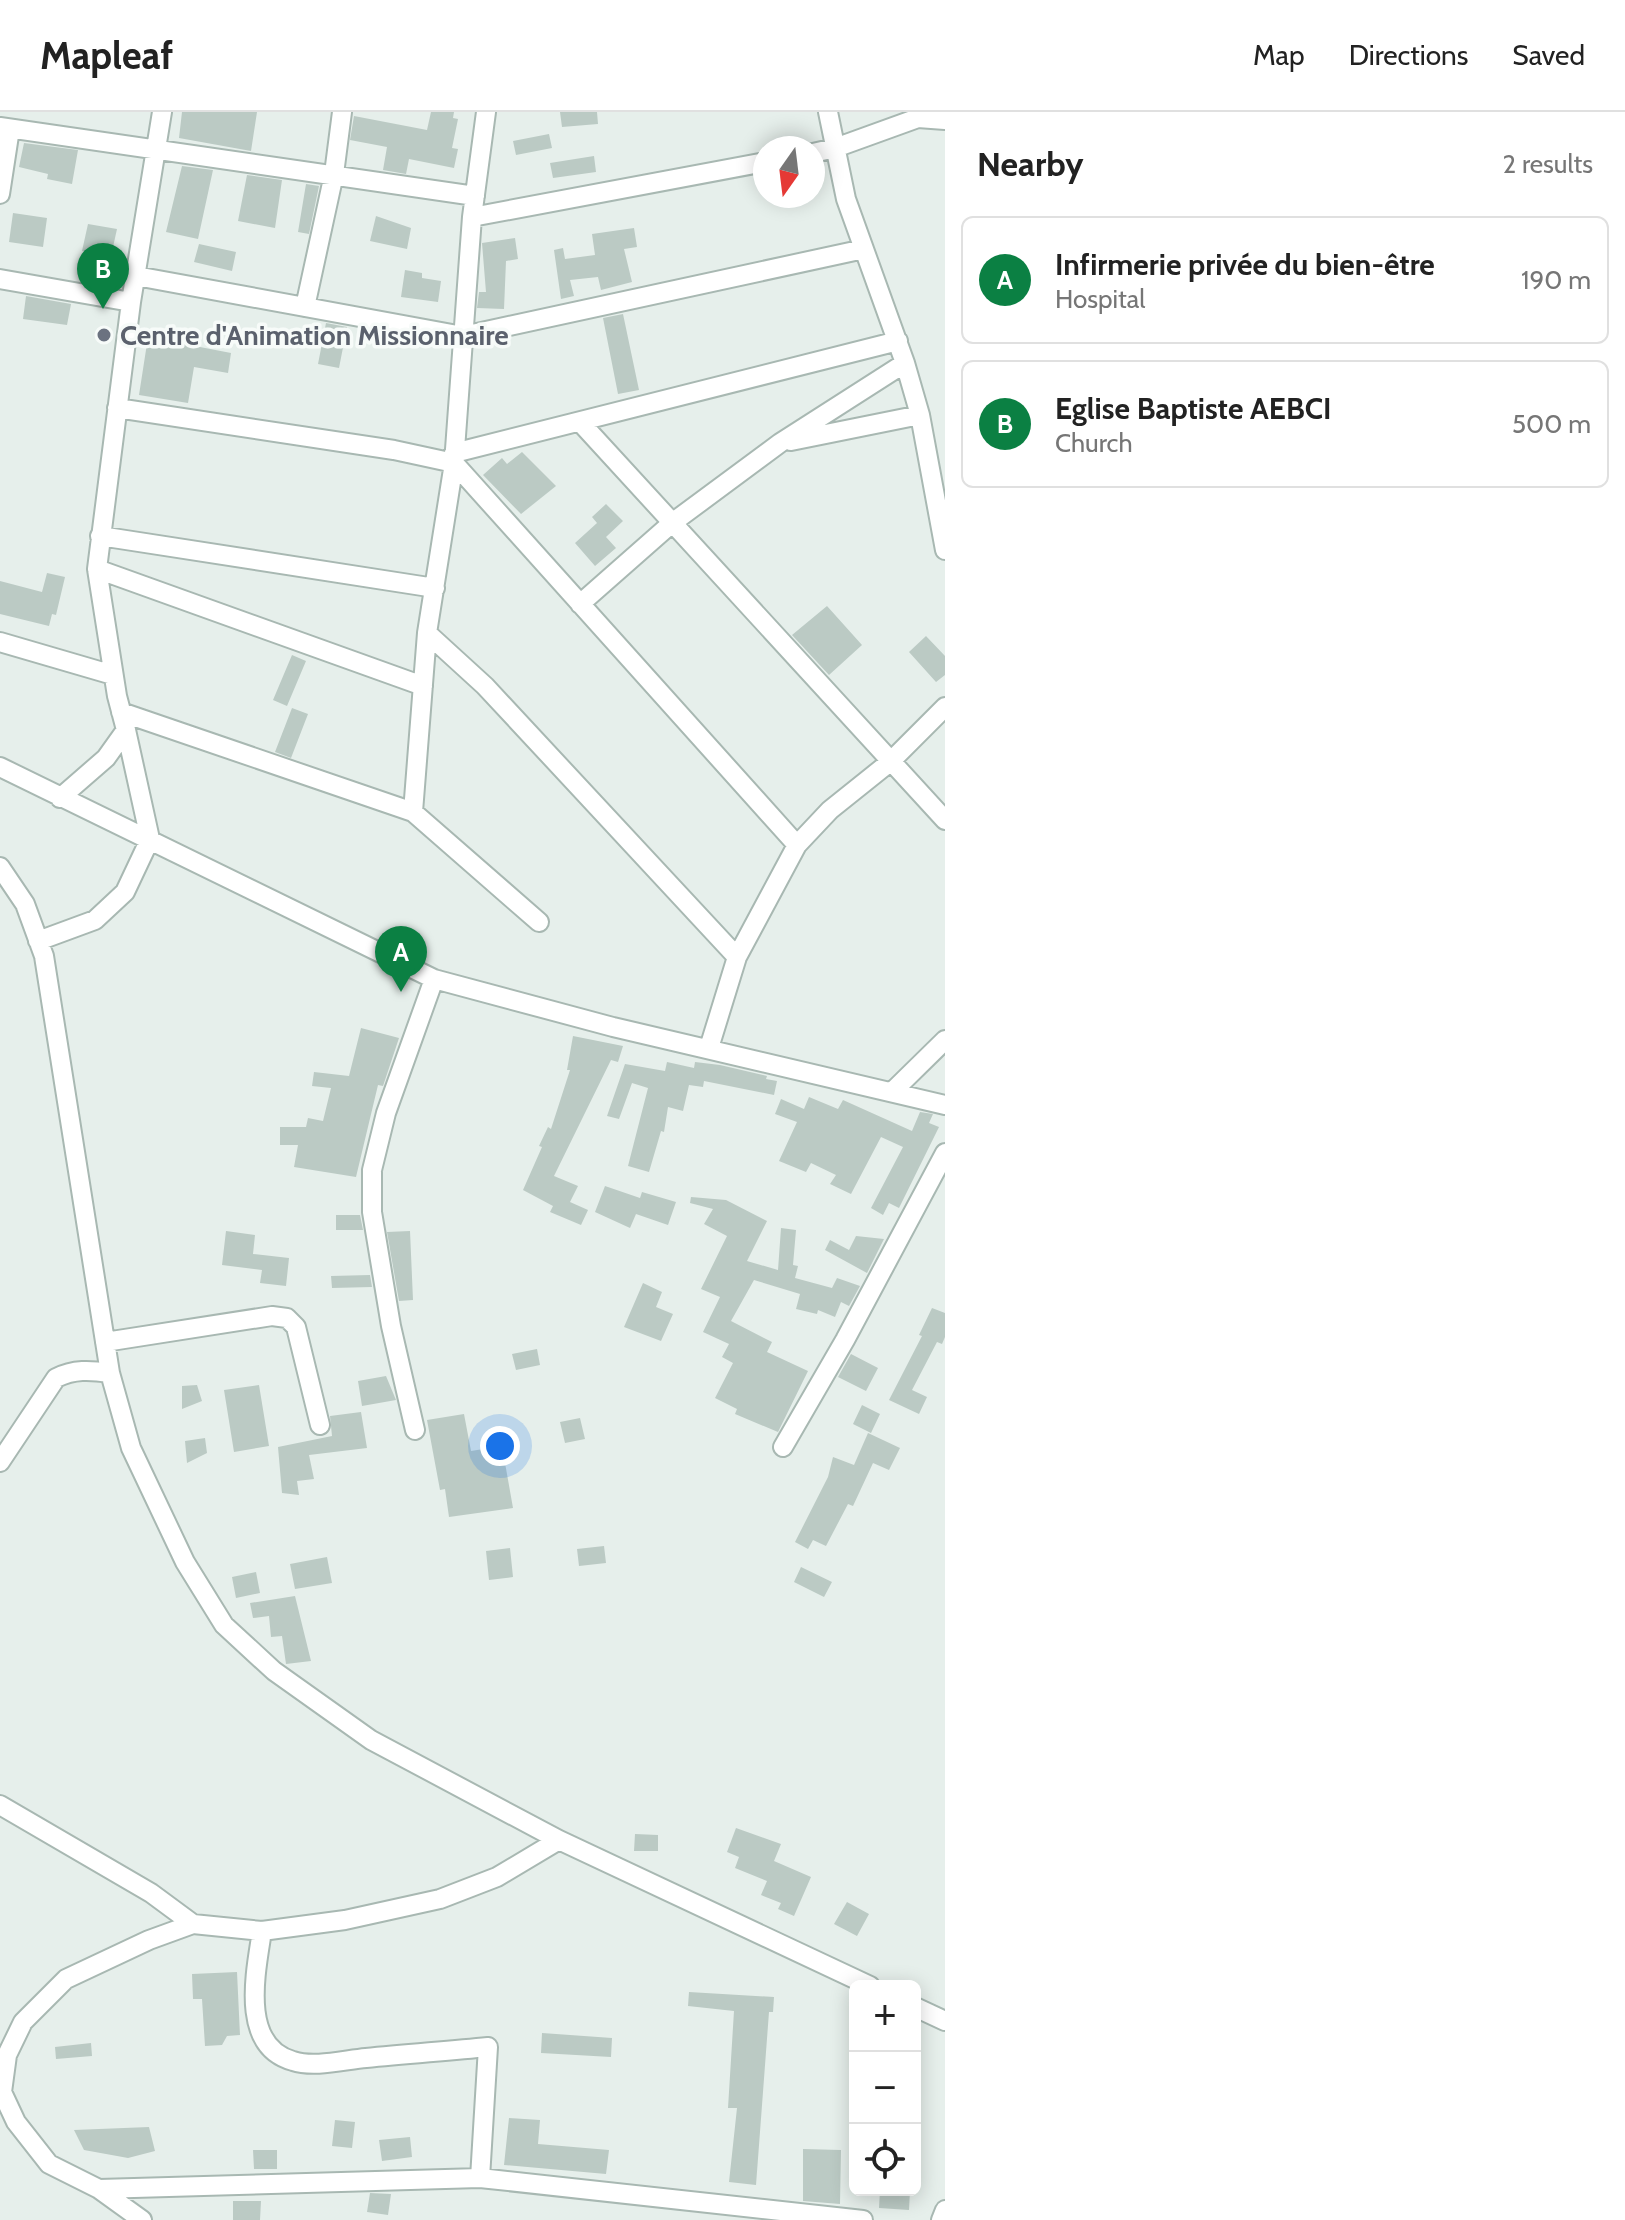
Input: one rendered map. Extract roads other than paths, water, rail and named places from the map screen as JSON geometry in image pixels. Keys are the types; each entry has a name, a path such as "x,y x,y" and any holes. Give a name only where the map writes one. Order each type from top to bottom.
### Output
{"street":[{"path":"38,941 95,920 125,892 150,839 113,675 97,569 131,302 162,112"},
{"path":"305,307 334,174 342,112"},
{"path":"413,812 427,633 454,458 472,217 486,112"},
{"path":"828,112 846,199 898,341 920,415 945,550"},
{"path":"825,150 918,118 945,120"},
{"path":"0,194 5,128 475,196"},
{"path":"472,217 753,164"},
{"path":"136,276 463,336 864,249"},
{"path":"0,279 131,302"},
{"path":"117,408 454,458 898,341"},
{"path":"580,604 672,523 780,443 905,363"},
{"path":"780,443 920,415"},
{"path":"581,423 945,820"},
{"path":"454,458 580,604 797,845"},
{"path":"100,536 435,588"},
{"path":"97,569 423,686"},
{"path":"427,633 485,686 737,957"},
{"path":"0,642 113,675"},
{"path":"709,1048 737,957 797,845 830,810 890,762 945,707"},
{"path":"60,798 106,758 124,721"},
{"path":"124,721 413,812 539,922"},
{"path":"0,767 434,979 613,1027 945,1105"},
{"path":"0,867 25,904 38,941 55,1013 110,1373 138,1462 185,1562 224,1625 274,1671 371,1740 559,1840 857,1980"},
{"path":"415,1430 391,1326 372,1212 372,1170 386,1113 434,979"},
{"path":"892,1092 945,1040"},
{"path":"783,1447 852,1328 945,1153"},
{"path":"105,1342 272,1316 287,1318 296,1327 320,1425"},
{"path":"0,1462 56,1378 69,1372 89,1370 110,1373"},
{"path":"0,1805 151,1893 193,1924"},
{"path":"142,2220 99,2189 49,2164 16,2122 2,2092 7,2055 23,2022 66,1979 149,1940 193,1924 262,1931 345,1920 440,1899 497,1877 559,1840"},
{"path":"262,1931 254,2003 261,2031 274,2052 293,2062 324,2063 488,2047 480,2178"},
{"path":"921,2010 945,2021"},
{"path":"99,2189 480,2178 863,2220"},
{"path":"941,2220 945,2210"}],"place":[{"name":"Eglise Baptiste AEBCI","path":"103,309"},
{"name":"Centre d'Animation Missionnaire","path":"104,335"},
{"name":"Infirmerie privée du bien-être","path":"401,992"}]}
